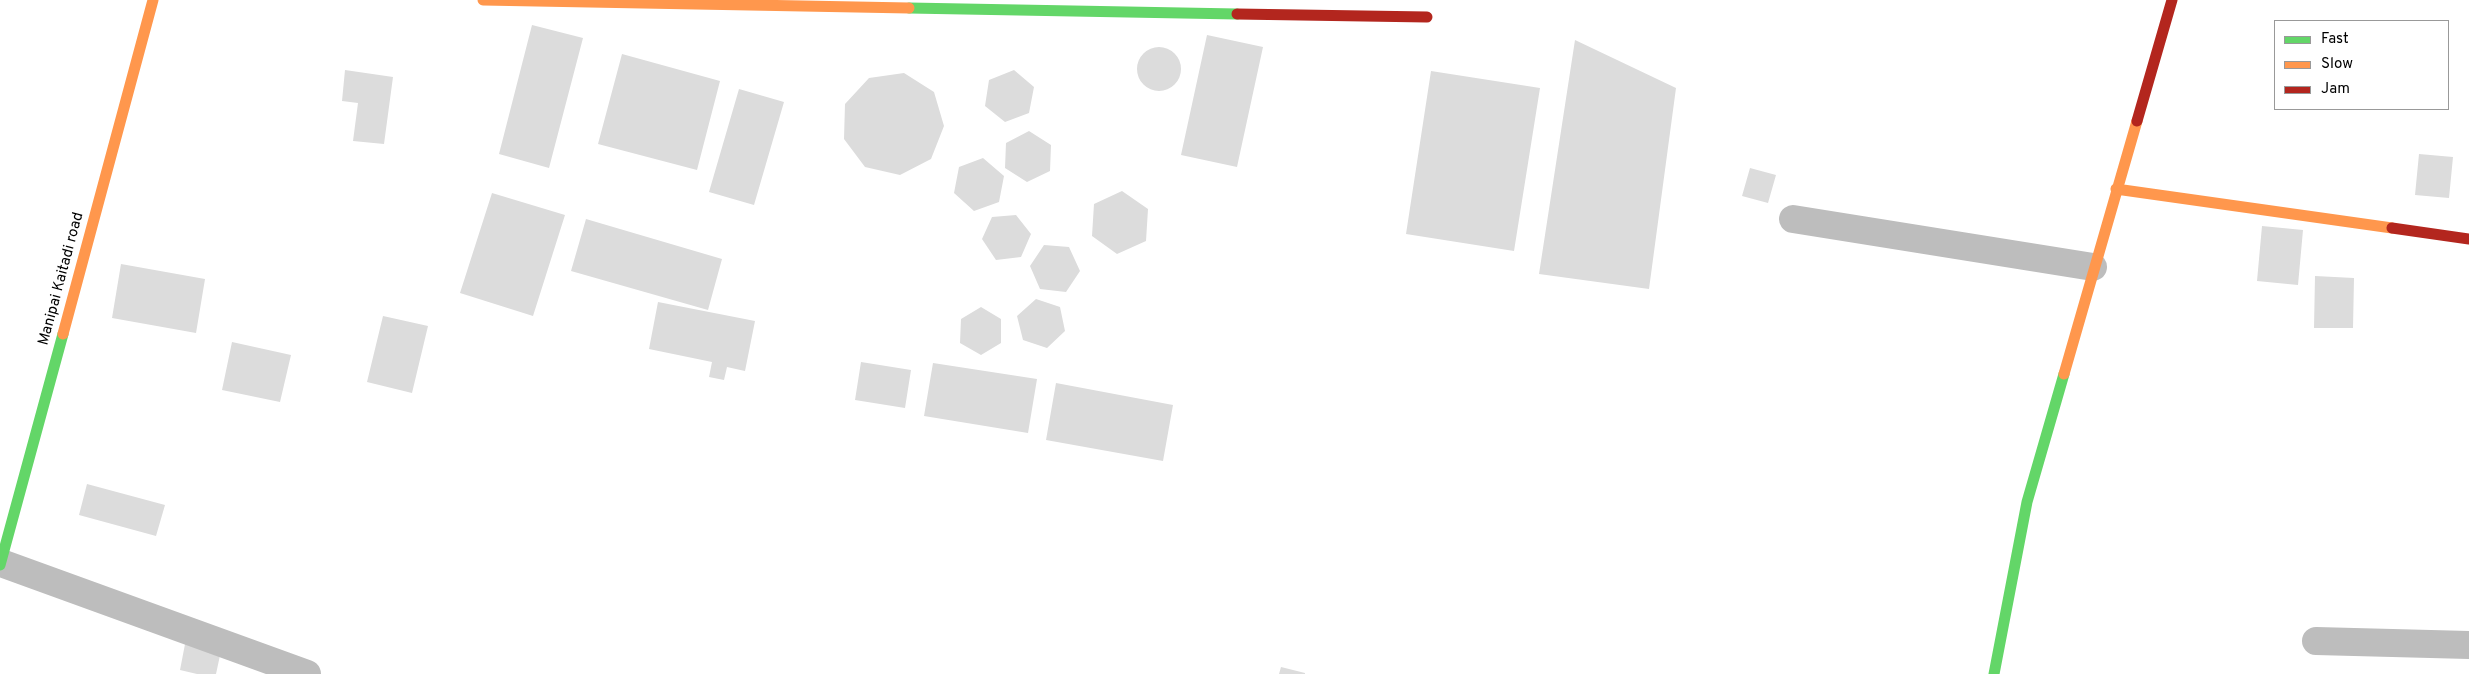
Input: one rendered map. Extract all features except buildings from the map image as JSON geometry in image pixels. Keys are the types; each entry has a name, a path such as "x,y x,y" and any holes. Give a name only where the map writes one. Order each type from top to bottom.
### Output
{"street":[{"name":"Manipai Kaitadi road","path":"0,564 153,0"},
{"path":"483,0 1427,17"},
{"path":"1994,674 2027,502 2093,267 2172,0"},
{"path":"2116,189 2469,239"},
{"path":"1792,219 2093,267"},
{"path":"0,564 307,674"},
{"path":"2316,641 2469,645"}],"traffic: fast":[{"path":"909,8 1237,14"},
{"path":"0,565 63,334"},
{"path":"1994,674 2027,502 2064,374"}],"traffic: slow":[{"path":"63,334 153,0"},
{"path":"483,0 909,8"},
{"path":"2064,374 2137,121"},
{"path":"2116,189 2392,228"}],"traffic: jam":[{"path":"2137,121 2172,0"},
{"path":"1237,14 1427,17"},
{"path":"2392,228 2469,239"}]}
